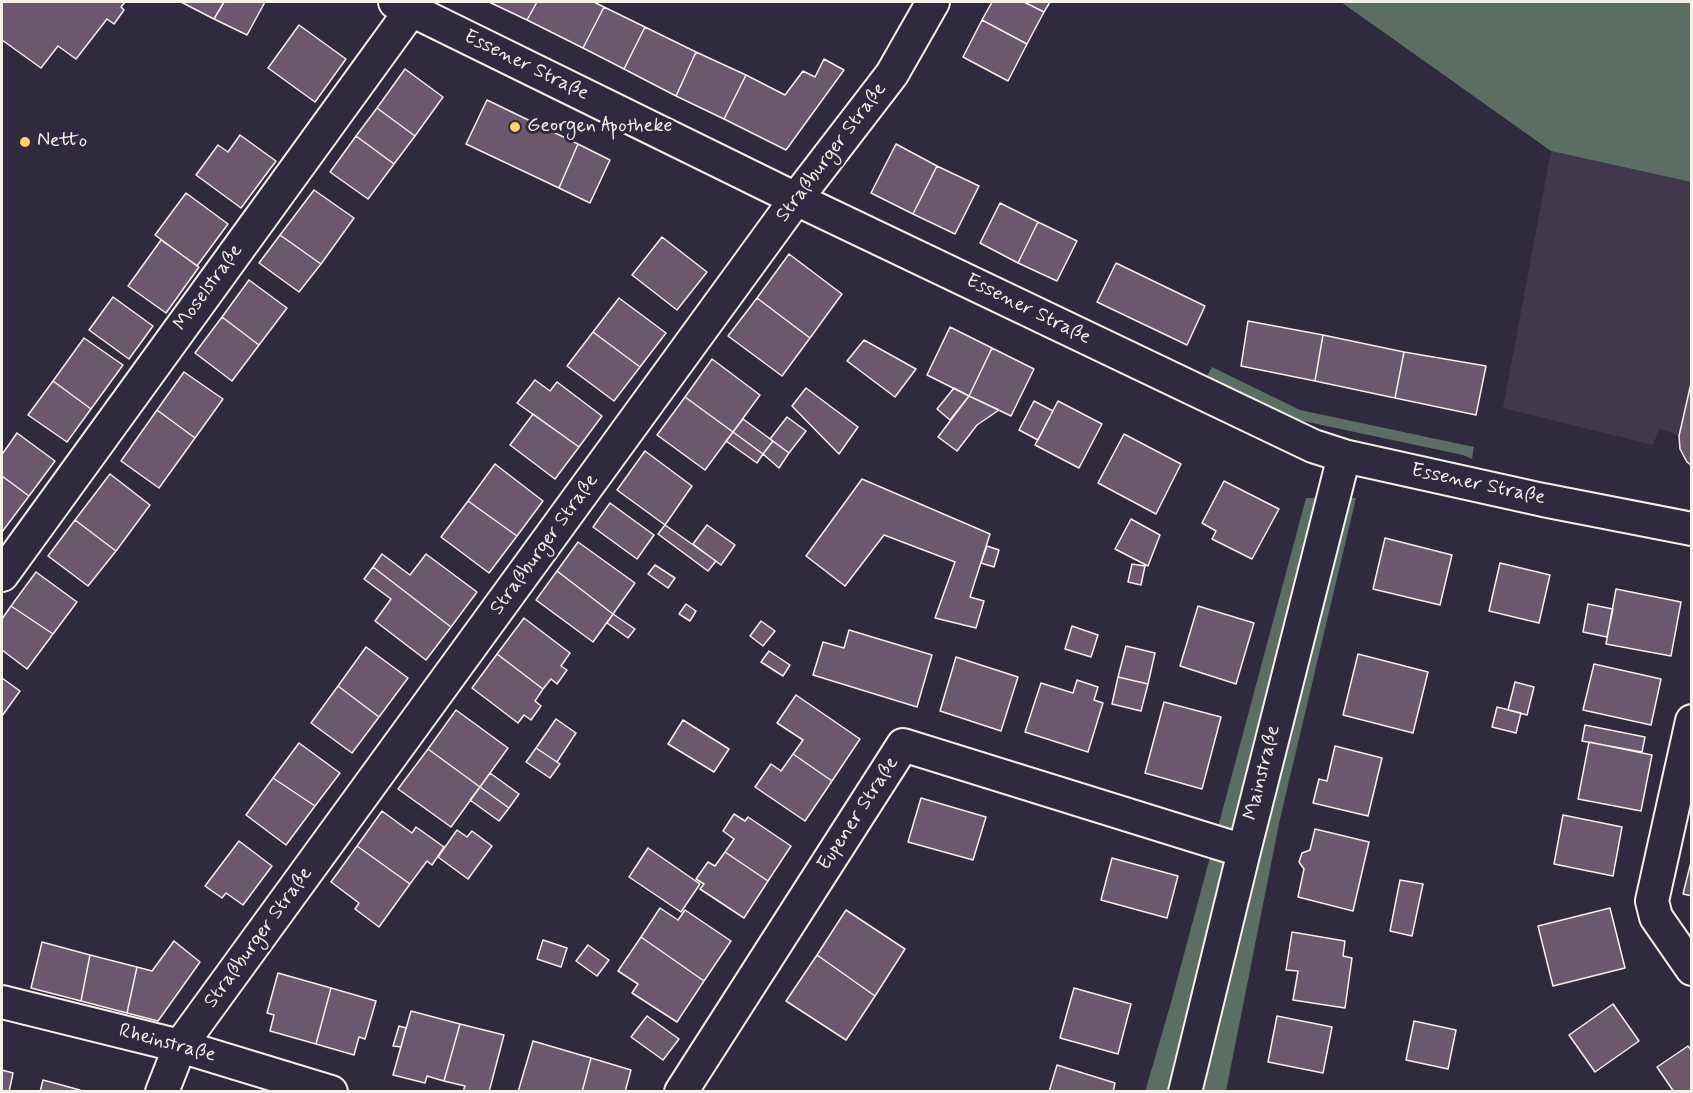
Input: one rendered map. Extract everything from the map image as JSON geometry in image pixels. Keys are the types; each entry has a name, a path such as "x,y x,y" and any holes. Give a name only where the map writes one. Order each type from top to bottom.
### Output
{"street":[{"name":"Straßburger Straße","path":"162,1092 180,1046 796,199 892,74 933,2"},
{"name":"Essener Straße","path":"408,4 796,199 1312,446 1344,456 1543,500 1692,529"},
{"name":"Moselstraße","path":"2,575 408,4"},
{"name":"Mainstraße","path":"1185,1092 1344,456"},
{"path":"1692,721 1652,901 1656,916 1692,969"},
{"name":"Eupener Straße","path":"681,1092 903,745 1244,851"},
{"name":"Rheinstraße","path":"2,1002 180,1046 331,1092"}],"shaded area":[{"path":"1551,151 1691,182 1691,466 1680,449 1679,436 1669,432 1659,429 1653,445 1503,408"}],"green space":[{"path":"1341,2 1691,2 1691,182 1551,151"},
{"path":"1212,367 1300,410 1474,447 1472,459 1463,455 1298,420 1207,376"},
{"path":"1306,498 1356,498 1280,819 1226,1091 1145,1092 1172,999"}],"building":[{"path":"2,2 125,2 121,7 124,10 114,24 107,19 76,59 58,46 41,68 2,40"},
{"path":"181,2 224,2 214,19"},
{"path":"224,2 265,2 247,35 214,19"},
{"path":"489,2 537,2 527,20"},
{"path":"537,2 594,2 604,7 583,48 527,20"},
{"path":"992,2 1024,2 1044,12 1027,44 982,20"},
{"path":"1024,2 1050,2 1044,12"},
{"path":"604,7 645,27 624,69 583,48"},
{"path":"982,20 1027,44 1008,81 963,57"},
{"path":"299,25 346,59 315,102 268,68"},
{"path":"645,27 696,52 676,96 624,69"},
{"path":"696,52 746,75 724,119 676,96"},
{"path":"824,59 844,70 786,150 724,119 746,75 785,95 803,71 815,77"},
{"path":"405,69 443,97 415,136 377,108"},
{"path":"487,100 578,144 559,188 466,144"},
{"path":"377,108 415,136 394,164 356,136"},
{"path":"240,135 276,161 241,208 196,175 218,145 228,152"},
{"path":"356,136 394,164 368,199 330,172"},
{"path":"578,144 610,160 590,203 559,188"},
{"path":"896,144 937,166 913,214 871,193"},
{"path":"937,166 979,186 955,234 913,214"},
{"path":"314,190 354,218 321,264 280,235"},
{"path":"186,193 228,224 197,266 155,235"},
{"path":"1000,203 1038,222 1018,263 980,243"},
{"path":"1038,222 1077,241 1057,281 1018,263"},
{"path":"280,235 321,264 299,292 259,263"},
{"path":"662,237 707,272 677,310 632,275"},
{"path":"161,240 199,267 166,313 128,286"},
{"path":"789,254 842,294 810,338 757,298"},
{"path":"1116,263 1205,306 1187,345 1097,302"},
{"path":"249,280 287,308 259,345 222,317"},
{"path":"113,297 153,326 129,359 89,330"},
{"path":"619,298 666,333 640,367 593,332"},
{"path":"757,298 810,338 782,376 728,336"},
{"path":"222,317 259,345 232,381 195,353"},
{"path":"1248,321 1323,335 1315,381 1241,366"},
{"path":"950,327 992,348 969,396 927,375"},
{"path":"593,332 640,367 614,401 567,366"},
{"path":"1323,335 1404,352 1395,398 1315,381"},
{"path":"84,338 123,365 91,409 53,381"},
{"path":"864,340 916,369 895,397 847,361"},
{"path":"992,348 1034,369 1011,416 969,396"},
{"path":"1404,352 1486,366 1476,415 1395,398"},
{"path":"712,359 760,395 733,432 685,397"},
{"path":"184,372 223,399 195,438 157,410"},
{"path":"1692,379 1692,466 1680,449 1679,436"},
{"path":"535,380 550,391 557,382 602,416 579,447 517,403"},
{"path":"53,381 91,409 67,442 28,415"},
{"path":"806,388 858,427 839,454 792,406"},
{"path":"954,388 969,396 950,420 937,409"},
{"path":"969,396 999,410 977,425 957,451 938,437"},
{"path":"685,397 733,432 705,470 657,435"},
{"path":"1034,401 1053,411 1038,440 1019,430"},
{"path":"1058,401 1102,424 1079,468 1035,445"},
{"path":"157,410 195,438 159,488 121,461"},
{"path":"533,414 579,447 555,479 510,445"},
{"path":"787,417 806,431 789,453 770,439"},
{"path":"743,419 773,441 763,454 733,432"},
{"path":"733,432 763,454 757,463 726,441"},
{"path":"17,433 55,461 29,496 2,476 2,452"},
{"path":"1124,434 1181,464 1156,514 1098,483"},
{"path":"773,441 789,453 779,468 763,454"},
{"path":"645,451 692,486 665,525 617,490"},
{"path":"495,464 543,501 517,536 468,501"},
{"path":"110,474 150,505 116,551 75,520"},
{"path":"2,476 29,496 2,532"},
{"path":"862,479 990,534 970,597 984,601 976,628 935,618 955,562 884,535 845,586 806,556"},
{"path":"1224,481 1279,509 1252,559 1212,539 1216,531 1202,523"},
{"path":"468,501 517,536 489,573 441,537"},
{"path":"610,503 654,535 637,559 593,527"},
{"path":"1131,519 1160,535 1148,566 1115,549"},
{"path":"75,520 116,551 88,586 48,556"},
{"path":"665,525 716,561 708,571 658,534"},
{"path":"707,525 735,545 721,565 693,544"},
{"path":"1385,538 1452,555 1440,605 1373,589"},
{"path":"578,542 635,583 613,614 557,571"},
{"path":"987,546 999,550 994,567 981,563"},
{"path":"382,554 410,575 426,554 477,592 451,627 373,567"},
{"path":"1500,563 1550,575 1539,623 1489,611"},
{"path":"1132,564 1145,566 1141,585 1128,582"},
{"path":"655,565 675,578 668,588 648,574"},
{"path":"373,567 451,627 426,660 375,621 391,599 364,579"},
{"path":"557,571 613,614 593,642 536,600"},
{"path":"36,572 77,602 53,634 11,606"},
{"path":"1616,589 1681,602 1671,656 1606,644"},
{"path":"686,604 696,611 690,621 679,614"},
{"path":"1588,604 1613,609 1607,637 1583,632"},
{"path":"11,606 53,634 27,669 2,650 2,619"},
{"path":"1198,606 1254,623 1236,684 1180,666"},
{"path":"613,614 635,629 628,638 607,623"},
{"path":"524,618 570,653 561,666 567,670 557,684 551,679 543,689 497,654"},
{"path":"761,621 775,631 763,646 750,636"},
{"path":"1072,626 1098,635 1091,657 1065,649"},
{"path":"849,630 932,655 917,707 813,675 823,642 844,648"},
{"path":"1126,646 1155,653 1148,684 1118,677"},
{"path":"366,647 408,678 379,717 338,686"},
{"path":"769,651 790,665 783,676 761,662"},
{"path":"497,654 543,689 535,701 541,706 531,720 524,715 518,723 472,688"},
{"path":"1358,654 1428,672 1413,733 1343,715"},
{"path":"956,657 1018,677 1001,731 940,711"},
{"path":"1594,664 1661,679 1651,725 1583,710"},
{"path":"1118,677 1148,684 1141,711 1112,704"},
{"path":"2,678 20,691 2,716"},
{"path":"1077,680 1098,687 1094,700 1103,703 1088,752 1025,732 1041,683 1073,693"},
{"path":"1515,682 1534,687 1527,715 1508,710"},
{"path":"338,686 379,717 352,753 311,723"},
{"path":"796,695 860,739 832,781 793,754 803,740 777,723"},
{"path":"1164,702 1221,717 1202,789 1145,773"},
{"path":"1497,707 1521,713 1516,733 1492,727"},
{"path":"456,710 508,748 480,787 428,749"},
{"path":"556,719 576,733 557,762 536,748"},
{"path":"683,720 729,749 714,772 668,744"},
{"path":"1585,725 1645,737 1642,752 1582,741"},
{"path":"1589,742 1652,755 1641,811 1578,799"},
{"path":"299,743 340,773 315,806 273,778"},
{"path":"1335,746 1382,758 1368,816 1313,803 1319,779 1327,781"},
{"path":"536,748 560,764 550,778 526,762"},
{"path":"428,749 480,787 451,827 398,789"},
{"path":"793,754 832,781 805,821 755,787 771,764 781,771"},
{"path":"490,773 519,794 509,808 480,787"},
{"path":"273,778 315,806 286,845 246,815"},
{"path":"480,787 509,808 499,821 470,800"},
{"path":"921,798 986,817 973,860 908,842"},
{"path":"382,811 412,833 416,827 444,847 432,865 427,861 410,884 357,846"},
{"path":"734,814 745,821 748,817 791,846 768,881 725,852 734,839 723,831"},
{"path":"1563,815 1622,827 1613,876 1554,864"},
{"path":"1315,829 1369,842 1353,911 1298,897 1304,869 1299,862 1302,853 1310,850"},
{"path":"457,830 467,837 472,831 492,846 468,879 438,857"},
{"path":"239,841 272,866 243,905 226,893 222,898 205,886"},
{"path":"357,846 410,884 379,927 355,909 359,903 331,882"},
{"path":"648,848 700,884 681,912 629,877"},
{"path":"725,852 768,881 744,918 700,889 704,884 696,879 708,862 715,866"},
{"path":"1112,858 1178,876 1167,918 1101,900"},
{"path":"1692,858 1692,896 1683,894"},
{"path":"1400,880 1423,884 1412,936 1390,931"},
{"path":"660,908 678,920 685,910 731,941 704,981 641,937"},
{"path":"1610,908 1625,968 1553,986 1538,926"},
{"path":"846,910 905,949 875,996 817,955"},
{"path":"1292,932 1345,941 1343,956 1352,958 1345,1008 1293,1000 1298,971 1286,970"},
{"path":"641,937 704,981 677,1022 632,993 638,984 618,971"},
{"path":"543,940 567,948 561,967 537,959"},
{"path":"174,941 200,962 158,1021 127,1013 137,967 152,971"},
{"path":"42,942 90,955 81,1001 31,988"},
{"path":"588,945 609,960 597,976 576,961"},
{"path":"90,955 137,967 127,1013 81,1001"},
{"path":"817,955 875,996 846,1040 786,1001"},
{"path":"278,973 331,988 316,1044 270,1031 274,1015 267,1013"},
{"path":"331,988 376,1001 365,1039 359,1037 354,1055 316,1044"},
{"path":"1074,988 1131,1004 1118,1054 1060,1038"},
{"path":"1613,1004 1639,1041 1595,1072 1569,1035"},
{"path":"411,1011 460,1024 444,1081 427,1076 425,1083 393,1075"},
{"path":"647,1016 679,1039 663,1060 631,1037"},
{"path":"1277,1016 1332,1027 1323,1073 1268,1062"},
{"path":"1414,1021 1456,1030 1448,1069 1406,1060"},
{"path":"460,1024 504,1035 489,1092 463,1092 465,1086 444,1081"},
{"path":"399,1026 406,1028 401,1047 393,1046"},
{"path":"533,1041 591,1058 582,1092 518,1092"},
{"path":"1688,1046 1692,1051 1692,1092 1674,1092 1657,1067"},
{"path":"591,1058 631,1070 625,1092 582,1092"},
{"path":"1057,1065 1115,1083 1113,1092 1049,1092"},
{"path":"2,1070 13,1073 9,1092 2,1092"},
{"path":"43,1080 80,1090 80,1092 40,1092"}],"place":[{"name":"Georgen Apotheke","path":"515,127"},
{"name":"Netto","path":"25,142"}]}
